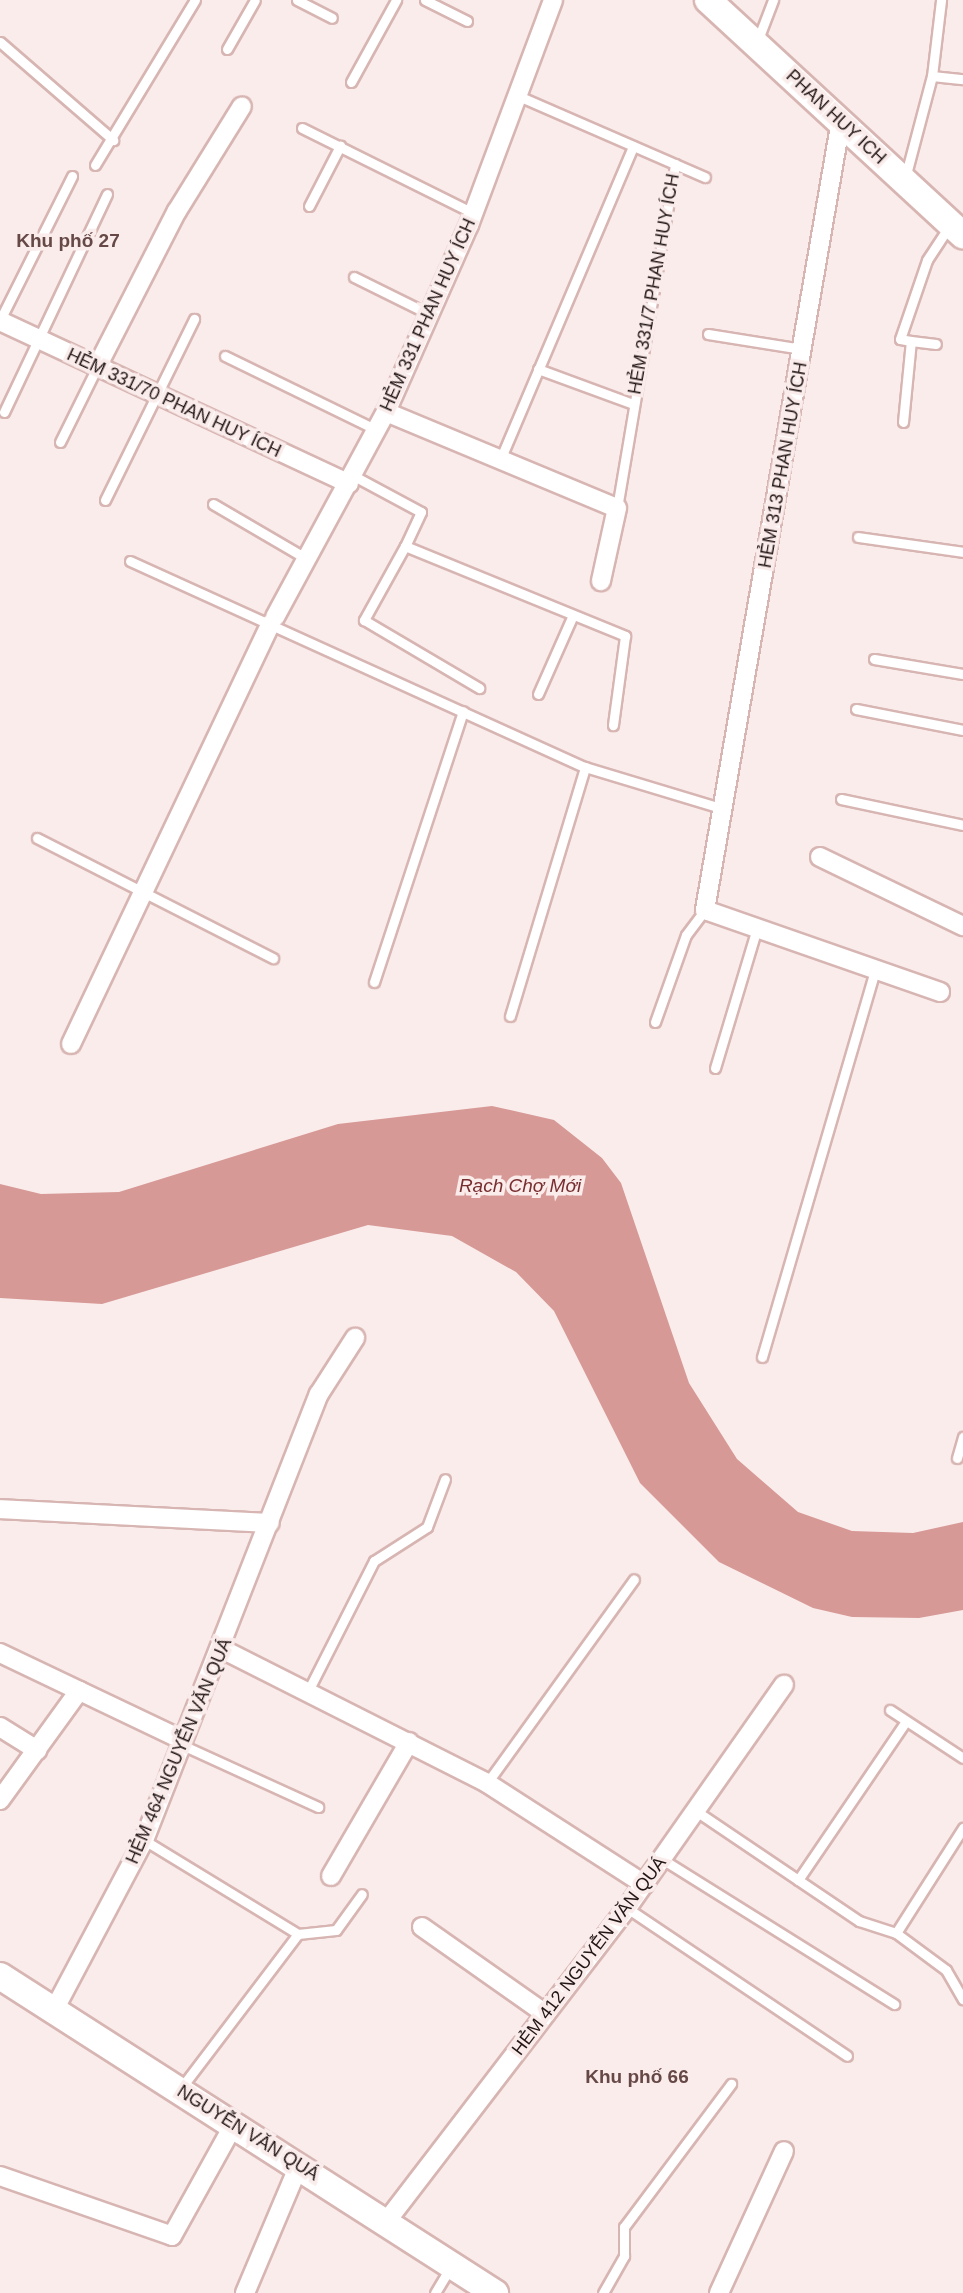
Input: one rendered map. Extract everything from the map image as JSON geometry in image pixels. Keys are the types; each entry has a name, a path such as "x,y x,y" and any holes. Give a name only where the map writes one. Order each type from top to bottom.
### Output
{"main road":[{"name":"PHAN HUY ICH","path":"708,0 957,230"},
{"name":"NGUYỄN VĂN QUÁ","path":"0,1976 495,2293"}],"street":[{"name":"HẺM 331 PHAN HUY ÍCH","path":"71,1044 273,620 309,559 386,412 473,213 553,0"},
{"path":"97,367 177,211 242,106"},
{"name":"HẺM 313 PHAN HUY ÍCH","path":"705,910 725,809 841,120"},
{"name":"HẺM 331/70 PHAN HUY ÍCH","path":"0,320 157,395 351,480"},
{"path":"386,412 498,464 617,508 601,581"},
{"path":"820,857 963,926"},
{"path":"705,910 756,931 940,992"},
{"name":"HẺM 464 NGUYỄN VĂN QUÁ","path":"54,2010 144,1840 181,1742 222,1649 319,1394 355,1338"},
{"path":"0,1509 270,1523"},
{"path":"222,1649 487,1783 644,1884"},
{"path":"0,1653 181,1742"},
{"name":"HẺM 412 NGUYỄN VĂN QUÁ","path":"386,2222 627,1908 784,1685"},
{"path":"0,1800 79,1691"},
{"path":"0,1727 37,1750"},
{"path":"331,1876 409,1742"},
{"path":"422,1927 546,2014"},
{"path":"0,2176 172,2236 234,2124"},
{"path":"719,2293 784,2151"},
{"path":"245,2293 299,2165"}],"lane":[{"path":"95,165 113,140 195,0"},
{"path":"227,49 255,0"},
{"path":"297,0 332,18"},
{"path":"351,82 396,0"},
{"path":"425,0 467,21"},
{"path":"757,44 773,0"},
{"path":"904,180 932,76 941,0"},
{"path":"0,42 113,140"},
{"path":"932,76 963,79"},
{"name":"HẺM 331/7 PHAN HUY ÍCH","path":"516,95 705,177"},
{"path":"302,128 473,213"},
{"path":"309,206 340,146"},
{"path":"498,464 633,146"},
{"name":"HẺM 331/7 PHAN HUY ÍCH","path":"617,508 675,163"},
{"path":"0,320 72,176"},
{"path":"4,412 107,194"},
{"path":"936,344 900,339 908,308 927,260 957,230"},
{"path":"354,276 429,314"},
{"path":"105,500 194,319"},
{"path":"708,334 802,349"},
{"path":"903,422 911,341"},
{"path":"225,356 377,430"},
{"path":"61,442 97,367"},
{"name":"HẺM 331/7 PHAN HUY ÍCH","path":"538,369 634,404"},
{"path":"351,480 421,512 363,620 479,688"},
{"path":"213,503 309,559"},
{"path":"858,537 963,552"},
{"path":"405,546 625,636 613,724"},
{"path":"130,561 273,620 463,712 585,767 725,809"},
{"path":"538,694 573,615"},
{"path":"874,659 963,674"},
{"path":"856,709 963,730"},
{"path":"374,982 463,712"},
{"path":"510,1016 585,767"},
{"path":"841,799 963,825"},
{"path":"37,838 273,958"},
{"path":"654,1022 687,935 705,910"},
{"path":"715,1068 756,931"},
{"path":"762,1357 875,971"},
{"path":"957,1458 963,1437"},
{"path":"308,1691 374,1560 428,1527 445,1479"},
{"path":"487,1783 634,1579"},
{"path":"890,1710 963,1758"},
{"path":"798,1880 906,1721"},
{"path":"181,1742 318,1807"},
{"path":"696,1811 859,1921 896,1933 946,1970 963,2000"},
{"path":"896,1933 963,1828"},
{"path":"144,1840 298,1934 336,1930 362,1894"},
{"path":"662,1859 894,2004"},
{"path":"627,1908 847,2056"},
{"path":"180,2090 298,1934"},
{"path":"603,2293 624,2256 624,2227 731,2084"},
{"path":"435,2293 452,2265"}],"water":[{"name":"Rạch Chợ Mới","path":"492,1106 554,1120 602,1158 621,1183 689,1383 737,1459 798,1512 852,1531 913,1533 963,1522 963,1610 919,1618 852,1617 813,1608 719,1562 640,1483 554,1311 516,1272 452,1236 368,1225 102,1304 0,1298 0,1184 41,1194 119,1192 338,1124"}],"district":[{"name":"Khu phố 27","path":"68,241"},
{"name":"Khu phố 66","path":"637,2077"}]}
